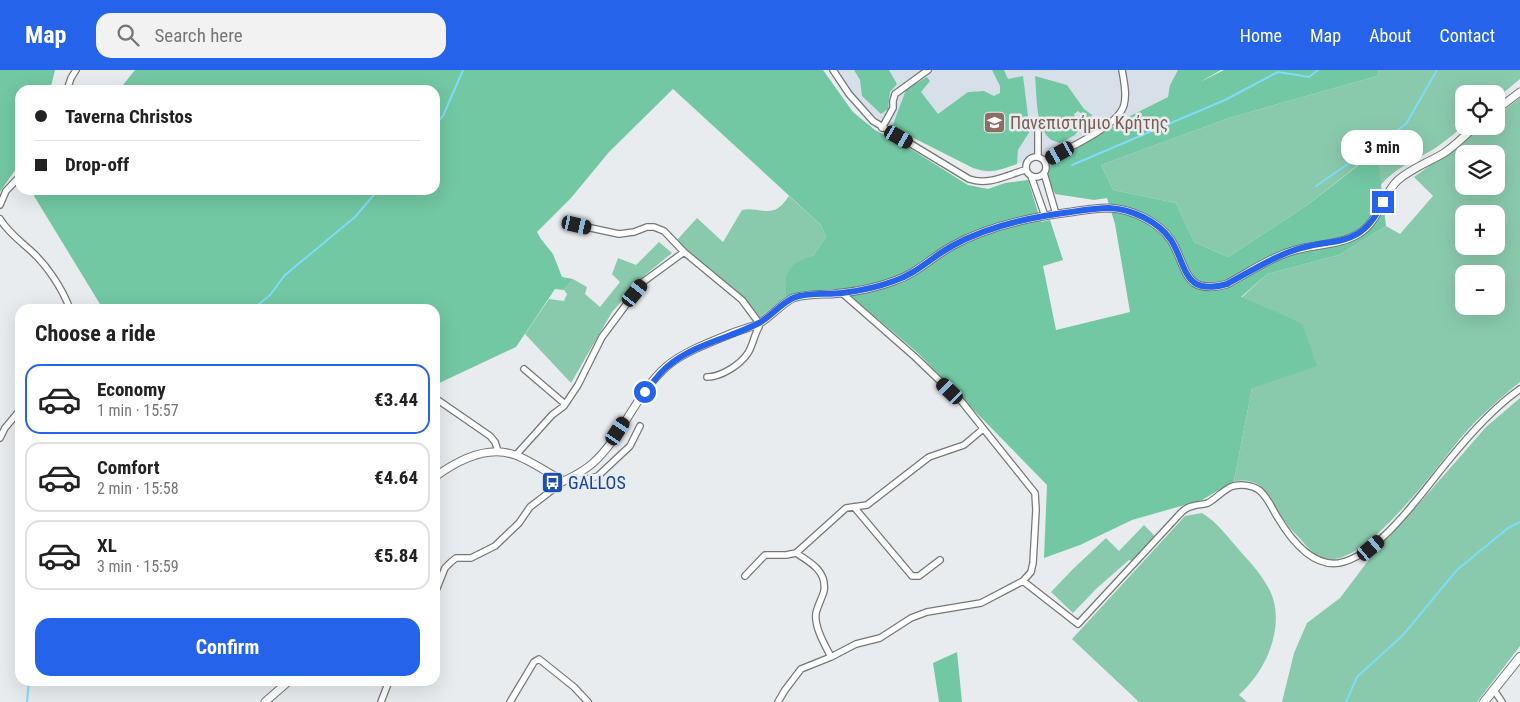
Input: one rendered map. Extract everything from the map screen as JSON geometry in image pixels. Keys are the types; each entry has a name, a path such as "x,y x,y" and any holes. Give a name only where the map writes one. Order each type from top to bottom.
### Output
{"main road":[{"path":"1484,702 1520,657"}],"street":[{"path":"69,85 76,70"},
{"path":"833,70 862,110 882,128 933,156 969,179 978,182 998,179 1025,170"},
{"path":"882,128 894,108 895,94 928,70"},
{"path":"1044,162 1104,128 1118,116 1122,110 1125,98 1122,70"},
{"path":"1505,103 1520,92"},
{"path":"1038,129 1038,157"},
{"path":"440,580 445,568 456,558 470,558 495,546 519,523 530,506 595,461 607,447 633,408 667,367 677,359 705,345 759,323 793,298 842,293 894,281 916,271 952,246 1010,222 1108,208 1123,209 1138,214 1161,230 1170,240 1185,274 1198,285 1216,287 1227,284 1290,251 1345,240 1364,230 1372,222 1388,193 1397,182 1417,167 1452,147 1466,135"},
{"path":"1025,170 1028,160 1038,157"},
{"path":"1038,157 1046,166 1044,174 1056,214"},
{"path":"1025,170 1031,176 1045,216"},
{"path":"1031,176 1039,177 1044,174"},
{"path":"0,205 6,191 15,181"},
{"path":"0,219 10,233 32,251 45,267 68,304"},
{"path":"577,225 619,234 647,228 660,229 670,236 684,252 742,300 759,323 748,353 743,359 720,374 707,377"},
{"path":"516,455 552,414 565,404 578,385 602,337 643,282 684,252"},
{"path":"778,702 802,669 856,644 880,638 911,618 927,612 980,603 1023,582 1031,572 1033,563 1035,493 962,402 915,357 842,293"},
{"path":"524,368 565,404"},
{"path":"1023,582 1078,624 1186,508 1207,503 1233,486 1248,486 1258,489 1289,533 1303,549 1322,561 1340,563 1359,555 1379,540 1416,502 1480,425 1520,389"},
{"path":"440,401 490,436 495,442 498,451"},
{"path":"0,438 5,428 15,416"},
{"path":"574,476 583,480 598,476 630,446 640,426"},
{"path":"745,576 765,555 796,553 846,508 867,504 930,457 964,445 983,429"},
{"path":"440,474 467,458 488,451 498,451 516,455 564,481"},
{"path":"854,507 912,576 919,576 940,560"},
{"path":"796,553 812,562 821,573 824,589 816,614 823,641 831,657"},
{"path":"510,702 534,662 539,659 574,687 588,702"},
{"path":"265,702 283,686"},
{"path":"381,702 387,686"},
{"path":"1494,690 1502,702"}],"shaded area":[{"name":"Πανεπιστήμιο Κρήτης","path":"837,70 1221,70 1124,119 1116,113 1059,149 994,172 984,172 878,119 851,91"}],"green space":[{"path":"0,70 55,70 51,85 15,85 15,170 0,192"},
{"path":"135,70 823,70 853,112 875,130 906,146 968,185 988,189 1005,183 1028,180 1041,222 1050,220 1063,260 1043,266 1056,330 1130,312 1115,224 1107,198 1094,200 1055,194 1046,174 1048,168 1053,163 1130,116 1168,97 1170,85 1178,70 1221,70 1200,82 1224,70 1379,70 1377,76 1229,118 1101,165 1113,190 1176,203 1194,242 1228,257 1306,206 1377,151 1386,226 1339,255 1267,274 1241,297 1302,323 1317,366 1252,388 1234,481 1202,500 1132,520 1080,545 1044,558 1047,485 919,354 852,297 842,290 831,289 805,292 786,297 786,275 795,263 814,255 826,237 821,225 673,89 609,152 571,198 537,232 553,254 562,277 573,279 564,290 555,289 516,347 440,383 440,304 100,304 34,196 440,195 440,85 123,85"},
{"path":"854,70 889,70 897,84 890,92 888,109 881,114 862,96 860,80"},
{"path":"992,70 1004,70 1008,79 1023,76 1030,131 1018,150 1017,164 990,171 979,170 892,127 906,90 927,77 930,81 921,92 938,114 968,92 984,91 994,96 1000,93 1000,86"},
{"path":"1379,70 1520,70 1520,79 1505,92 1505,85 1455,85 1455,133 1435,148 1396,171 1380,186 1376,151 1306,206 1228,257 1194,242 1176,203 1113,190 1101,165 1229,118 1377,76"},
{"path":"1035,76 1067,85 1084,109 1092,115 1091,118 1084,116 1078,111 1074,114 1078,131 1075,135 1060,143 1049,138 1041,125"},
{"path":"1520,98 1520,382 1470,427 1402,510 1382,530 1344,557 1323,558 1311,550 1288,526 1264,489 1252,482 1244,480 1234,481 1252,388 1302,323 1241,298 1267,274 1339,255 1386,226 1400,234 1433,196 1414,177 1455,148 1455,195 1505,195 1505,145 1459,145 1472,135 1505,135 1505,109"},
{"path":"789,196 821,225 826,237 814,255 786,275 786,297 758,319 676,241 697,218 723,242 742,210 774,210 781,206"},
{"path":"659,242 672,253 645,275 612,312 571,383 525,334 549,299 564,301 567,294 564,290 573,279 587,287 585,294 600,307 620,282 612,274 618,258 636,265"},
{"path":"1520,398 1520,646 1477,702 1282,702 1294,653 1307,623 1340,598 1383,541 1417,506 1486,427"},
{"path":"1202,513 1227,535 1255,568 1268,587 1273,598 1276,623 1270,648 1259,671 1239,695 1247,702 1139,702 1072,639 1185,516"},
{"path":"1144,525 1155,536 1132,561 1129,560 1096,589 1073,613 1051,592 1106,538 1119,551"},
{"path":"957,652 962,702 939,702 933,663"}],"waterway":[{"path":"440,119 463,70"},
{"path":"1072,165 1225,100 1278,72 1309,77 1318,70"},
{"path":"1316,186 1406,124 1437,70"},
{"path":"259,304 270,295 285,275 355,217 374,195"},
{"path":"1346,702 1357,677 1403,635 1457,570 1508,528 1520,522"},
{"path":"27,702 29,686"}],"place":[{"name":"Πανεπιστήμιο Κρήτης","path":"994,123"},
{"name":"GALLOS","path":"552,483"}],"route":[{"path":"645,392 657,377 677,359 705,345 759,323 793,298 842,293 894,281 916,271 952,246 1010,222 1092,209 1123,209 1138,214 1161,230 1170,240 1185,274 1191,280 1198,285 1216,287 1227,284 1290,251 1356,236 1372,222 1383,202"}]}
